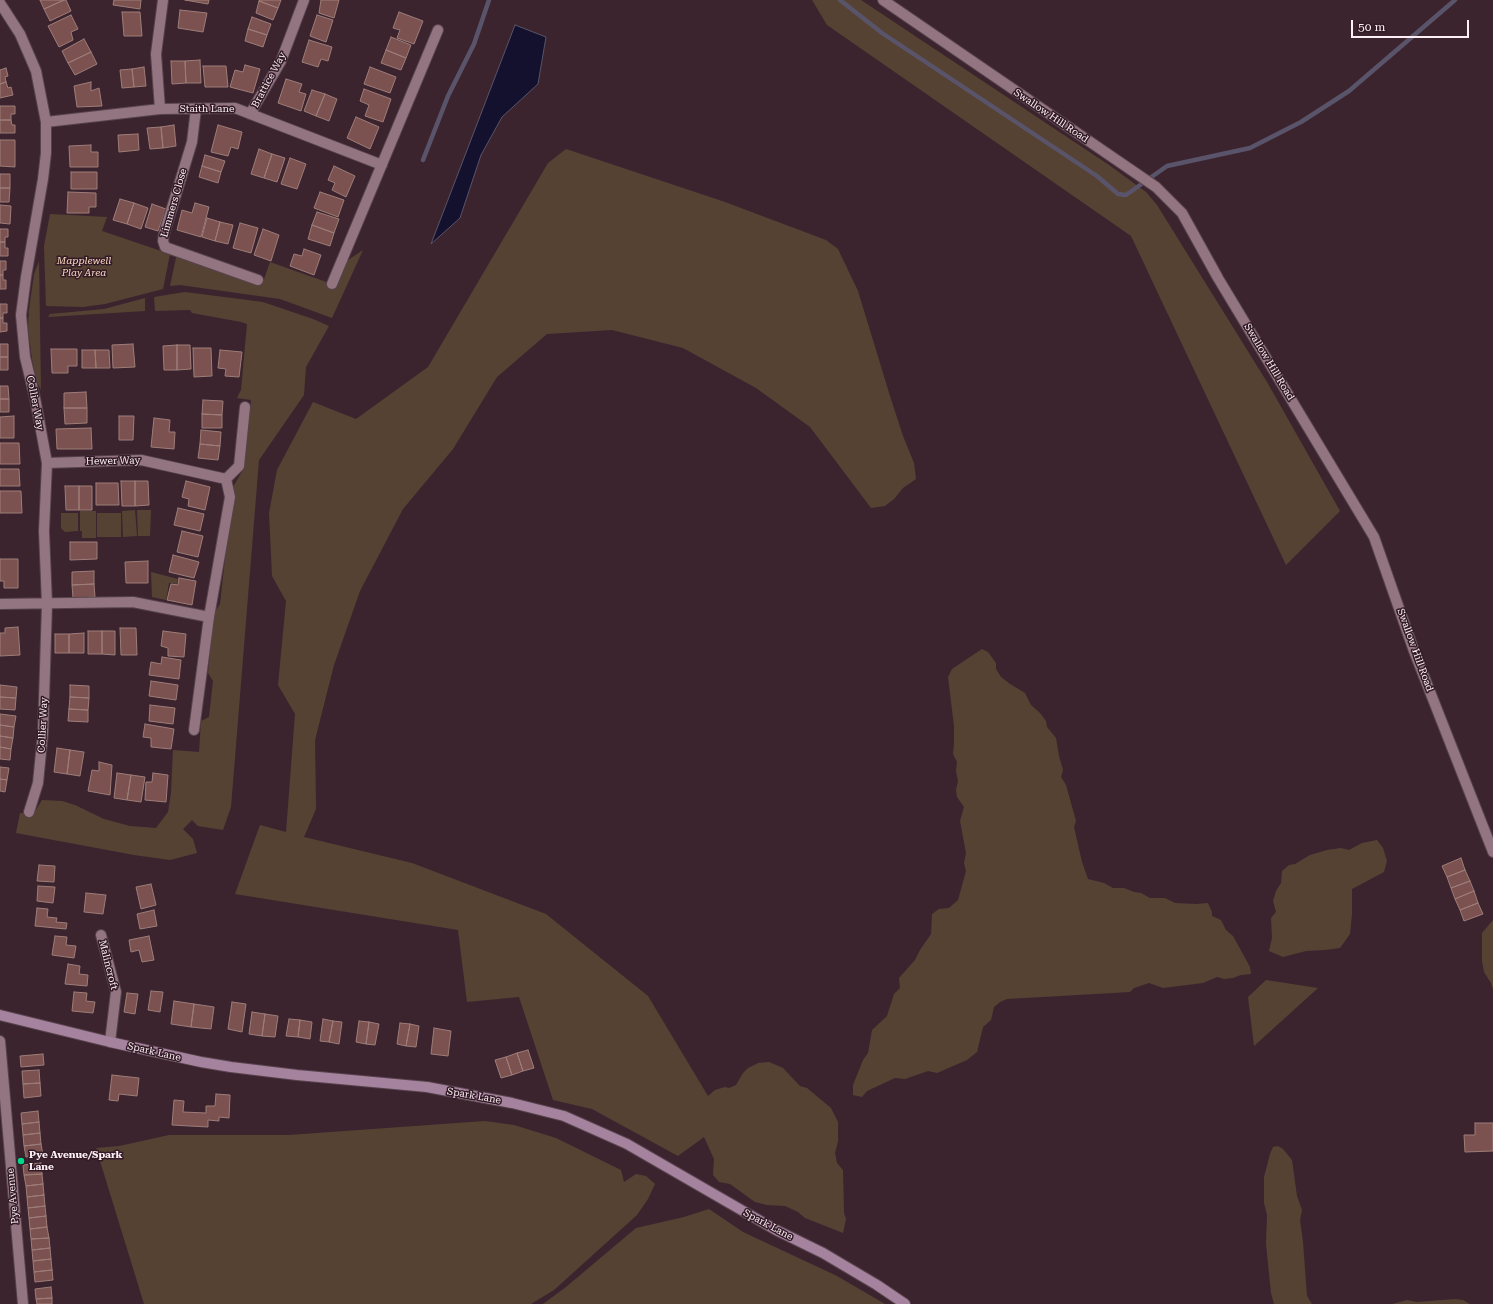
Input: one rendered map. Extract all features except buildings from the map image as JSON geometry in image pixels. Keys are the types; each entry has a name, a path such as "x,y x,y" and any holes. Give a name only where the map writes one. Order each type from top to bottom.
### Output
{"main road":[{"name":"Spark Lane","path":"0,1015 194,1061 230,1067 427,1087 512,1103 564,1116 627,1144 776,1230 829,1257 877,1285 905,1304"}],"street":[{"path":"160,109 156,54 163,0"},
{"name":"Brattice Way","path":"250,114 281,61 304,0"},
{"name":"Swallow Hill Road","path":"883,0 1156,187 1182,214 1218,278 1374,537 1414,651 1493,852"},
{"name":"Collier Way","path":"0,3 20,34 36,71 46,122 46,153 43,179 21,315 25,357 35,398 46,463 44,531 47,604 43,732 38,783 29,812"},
{"path":"332,284 438,30"},
{"name":"Staith Lane","path":"46,122 160,109 235,108 382,165"},
{"name":"Limmers Close","path":"196,109 192,142 164,234 163,241 165,247 258,280"},
{"path":"194,730 209,617 230,497 226,479 239,466 245,407"},
{"name":"Hewer Way","path":"46,463 141,460 226,479"},
{"path":"0,604 133,602 209,617"},
{"name":"Malincroft","path":"101,935 116,992 110,1042"},
{"name":"Pye Avenue","path":"0,1041 23,1304"}],"green space":[{"path":"812,0 861,0 1109,165 1146,192 1157,205 1267,382 1340,511 1286,565 1131,236 827,25"},
{"path":"566,149 725,202 826,240 838,249 858,291 903,436 914,463 916,479 903,488 894,499 885,506 871,508 810,427 756,388 683,348 612,330 547,334 497,377 453,449 403,509 360,591 334,665 315,740 316,809 304,837 412,863 546,914 648,996 708,1096 715,1090 725,1087 729,1088 736,1085 743,1073 748,1068 758,1063 769,1062 783,1068 800,1086 807,1088 831,1108 838,1122 838,1141 835,1153 837,1163 843,1170 844,1213 846,1219 843,1233 805,1218 798,1212 785,1206 767,1205 755,1202 730,1184 719,1182 713,1175 714,1159 704,1137 678,1156 592,1109 553,1100 519,997 467,1002 458,930 235,894 260,825 286,832 295,714 278,685 286,601 272,576 269,513 277,470 313,402 356,419 428,367 548,163"},
{"name":"Mapplewell Play Area","path":"50,214 107,217 102,231 170,254 163,289 105,304 83,307 46,306 44,246"},
{"path":"363,250 332,318 280,299 180,285 170,286 177,253 263,282 270,262 332,284 342,264"},
{"path":"39,261 41,390 37,382 32,359 28,328 34,274"},
{"path":"185,292 263,302 329,326 306,367 304,395 259,460 231,807 223,830 198,826 192,820 183,829 193,839 197,853 170,860 134,855 16,833 20,813 34,813 42,800 62,801 75,805 104,819 130,826 156,828 168,812 171,793 173,750 199,752 201,721 209,717 213,681 208,673 214,613 220,604 233,487 244,468 251,400 237,398 241,390 247,324 192,313 190,310 155,311 154,297"},
{"path":"145,298 145,311 48,317 50,314 104,309"},
{"path":"135,510 137,536 123,537 122,511"},
{"path":"137,510 151,510 150,536 138,536"},
{"path":"80,511 96,511 96,538 82,538 82,531 80,531"},
{"path":"61,513 78,513 78,531 65,532 61,528"},
{"path":"97,513 121,513 121,537 97,537"},
{"path":"151,572 178,579 177,584 169,583 166,600 152,597"},
{"path":"982,649 988,652 996,663 996,669 1001,677 1025,693 1031,705 1040,713 1046,721 1047,727 1056,738 1063,770 1061,777 1066,785 1076,821 1074,827 1082,862 1088,879 1104,883 1113,888 1124,888 1141,893 1150,898 1165,898 1175,903 1208,903 1212,916 1221,920 1226,930 1233,936 1250,967 1251,974 1224,979 1217,977 1203,983 1163,988 1149,983 1134,988 1130,992 1007,999 994,1007 991,1020 983,1027 977,1052 967,1060 937,1073 928,1071 905,1079 895,1078 867,1091 862,1097 853,1095 853,1085 863,1060 868,1053 872,1030 887,1016 894,994 900,988 899,978 915,960 931,934 932,914 939,909 949,908 958,900 966,871 964,863 966,853 960,821 964,807 957,797 956,790 958,781 956,771 957,762 953,754 954,726 948,677 952,669"},
{"path":"1377,840 1383,848 1387,861 1384,872 1352,889 1350,934 1340,948 1306,951 1283,957 1269,951 1272,938 1271,918 1276,912 1273,901 1276,891 1281,883 1282,871 1289,865 1295,864 1310,855 1341,848 1349,850 1362,843"},
{"path":"1493,920 1493,990 1491,983 1484,972 1482,961 1482,933"},
{"path":"1266,980 1318,988 1254,1046 1248,997"},
{"path":"485,1121 514,1125 556,1138 621,1170 624,1182 636,1174 646,1176 655,1184 648,1199 637,1215 554,1290 531,1304 144,1304 96,1148 119,1146 169,1135 289,1135"},
{"path":"1278,1146 1283,1149 1292,1160 1297,1196 1302,1210 1300,1220 1307,1296 1312,1304 1274,1304 1271,1293 1266,1244 1267,1215 1264,1203 1264,1177 1273,1147"},
{"path":"709,1209 743,1232 837,1276 885,1304 543,1304 566,1287 636,1228 684,1217"},
{"path":"1455,1299 1463,1300 1470,1304 1392,1304 1407,1300 1417,1302"}],"shaded area":[{"path":"515,25 546,37 538,84 502,117 481,155 460,218 431,244"}],"waterway":[{"path":"423,160 448,96 474,44 489,0"},
{"path":"840,0 882,33 1097,176 1118,194 1126,195 1167,166 1250,148 1301,122 1349,91 1455,0"}],"place":[{"name":"Pye Avenue/Spark Lane","path":"21,1161"}]}
